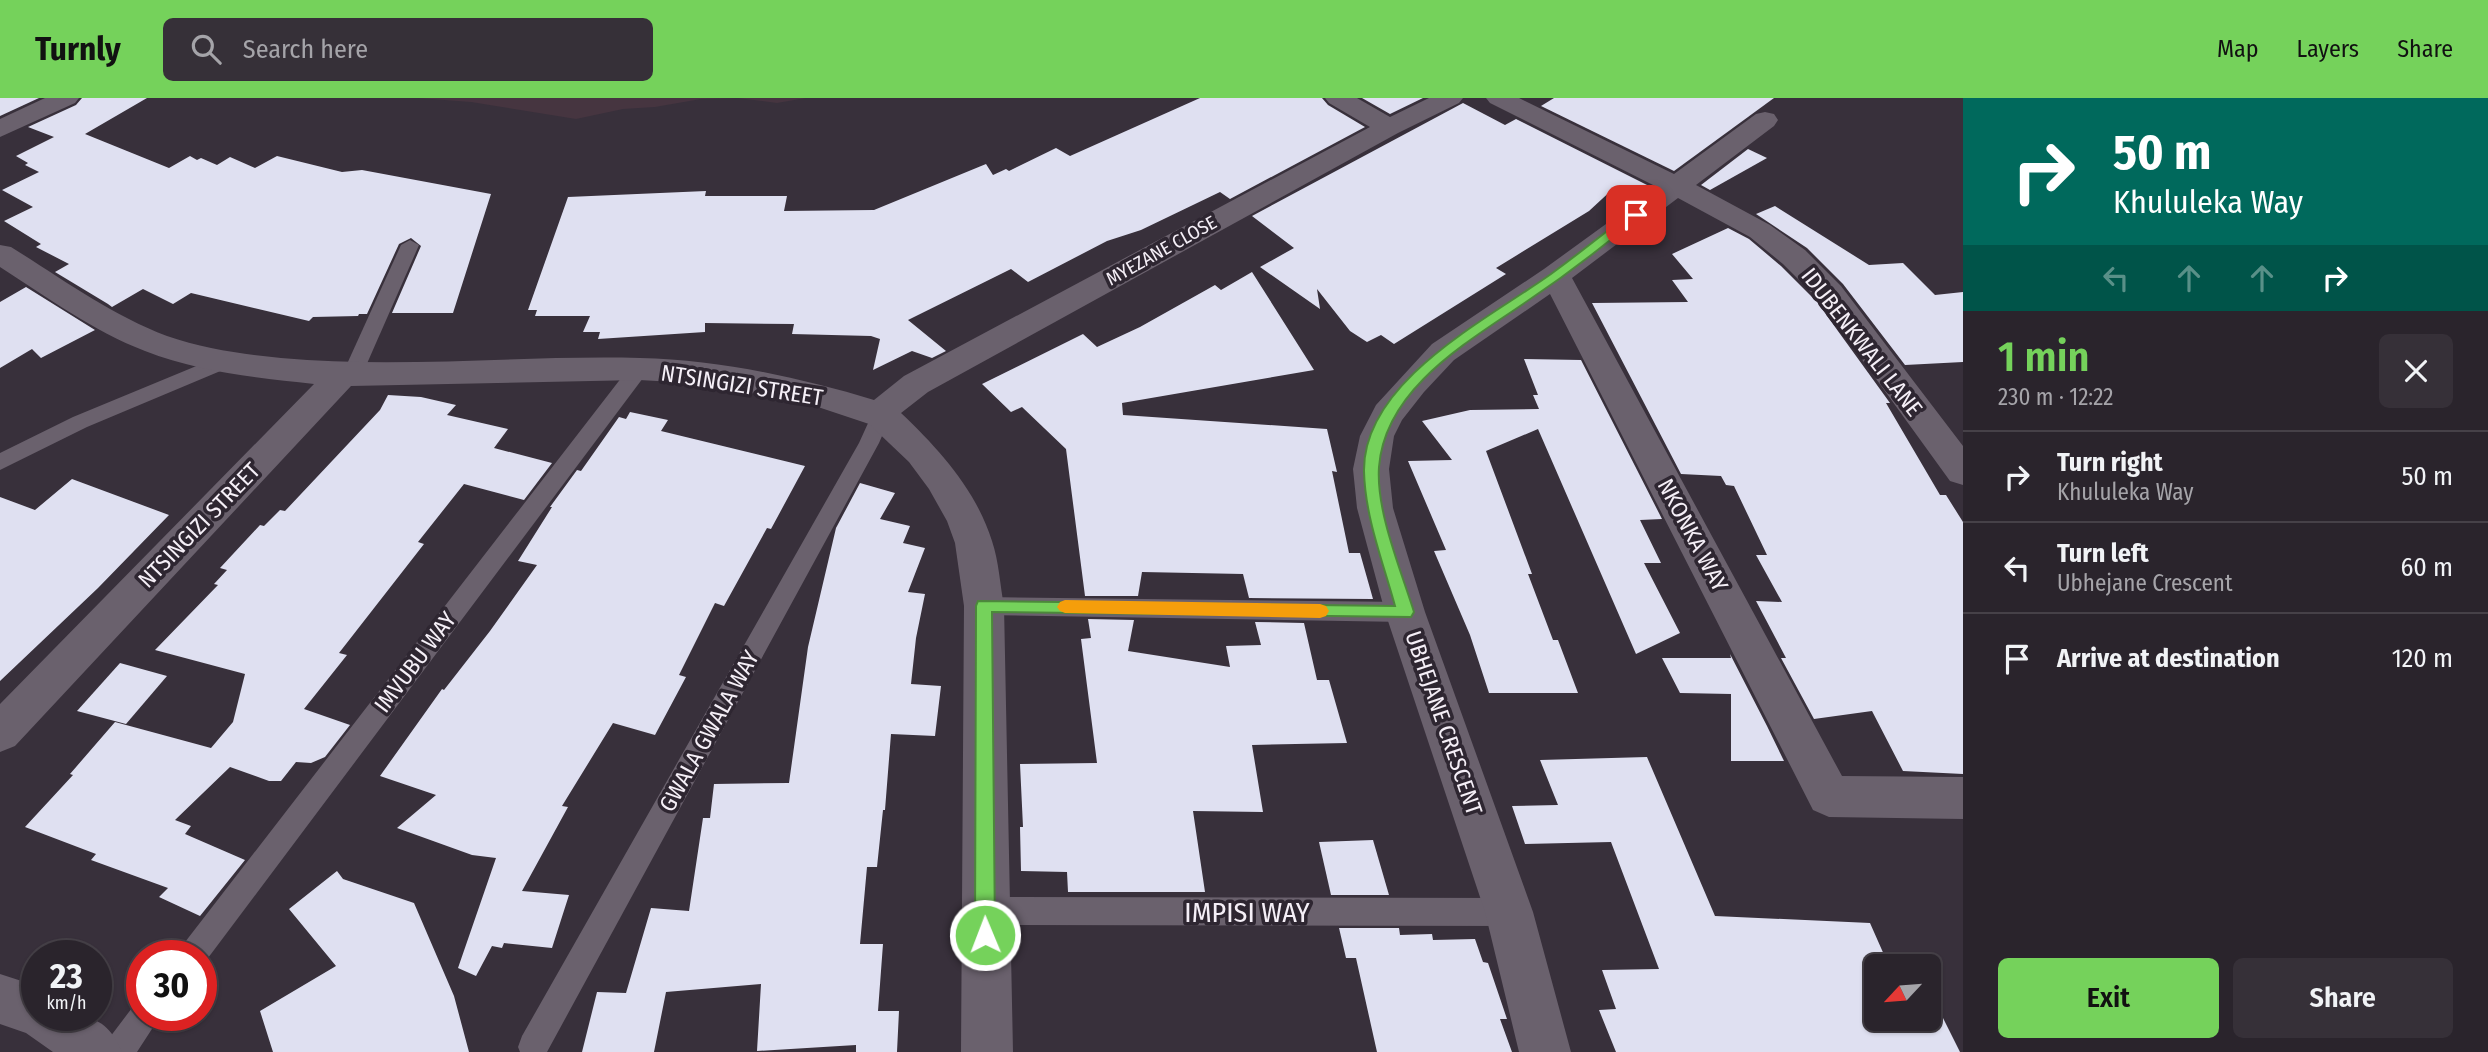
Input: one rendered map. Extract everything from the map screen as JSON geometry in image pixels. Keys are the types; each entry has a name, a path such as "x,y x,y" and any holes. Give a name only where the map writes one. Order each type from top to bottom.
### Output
{"street":[{"path":"0,129 66,98"},
{"path":"1338,98 1389,127"},
{"name":"MYEZANE CLOSE","path":"881,415 891,402 916,384 1389,127 1450,98"},
{"path":"1499,98 1676,184"},
{"name":"UBHEJANE CRESCENT","path":"1545,1052 1508,912 1405,612 1375,508 1371,469 1377,436 1388,414 1443,352 1555,276 1765,120"},
{"name":"IDUBENKWALI LANE","path":"1676,184 1759,231 1803,266 1830,293 1963,472"},
{"path":"0,254 108,321 157,344 223,362 347,375"},
{"name":"NKONKA WAY","path":"1555,276 1606,367 1829,796 1963,798"},
{"name":"NTSINGIZI STREET","path":"0,733 347,375 639,369 693,372 806,391 881,415 921,453 942,480 965,519 974,543 984,606 987,1052"},
{"path":"0,999 21,1006"},
{"path":"66,1031 96,1052"}],"lane":[{"path":"347,375 410,245"},
{"path":"0,462 80,422 223,362"},
{"name":"IMVUBU WAY","path":"204,940 639,369"},
{"name":"GWALA GWALA WAY","path":"533,1046 869,443 881,415"},
{"path":"984,606 1405,612"},
{"name":"IMPISI WAY","path":"985,911 1508,912"},
{"path":"118,1052 134,1031"}],"shaded area":[{"path":"418,98 738,98 701,99 623,109 576,119 471,102"},
{"path":"738,98 806,98 777,103"}],"building":[{"path":"0,98 39,98 0,116"},
{"path":"82,98 147,98 85,134 169,168 190,156 217,165 230,157 255,168 277,156 342,172 362,170 491,194 453,313 392,313 421,246 411,238 399,244 367,314 313,317 309,321 191,293 173,304 143,289 112,307 55,272 69,264 36,247 41,244 4,221 33,207 2,190 39,172 25,165 28,163 16,156 54,137 28,127 76,105"},
{"path":"1200,98 1322,98 1328,105 1365,127 1230,199 1220,192 1141,230 1107,241 1028,282 1011,269 908,320 946,351 932,358 912,351 873,370 880,339 871,336 792,334 794,324 705,323 705,332 598,339 600,332 583,332 590,316 535,316 537,310 528,310 568,197 706,191 705,196 787,196 784,211 874,210 986,164 993,175 1006,169 1009,171 1056,148 1070,156"},
{"path":"1362,98 1423,98 1390,114"},
{"path":"1554,98 1774,98 1674,171 1541,106"},
{"path":"1463,103 1505,125 1516,119 1649,186 1625,200 1615,187 1589,211 1496,268 1506,274 1394,344 1381,335 1367,342 1350,331 1317,289 1320,309 1260,267 1294,248 1252,216"},
{"path":"1748,149 1767,158 1710,190 1701,185"},
{"path":"1775,206 1869,265 1903,263 1935,295 1963,292 1963,362 1905,365 1843,284 1807,248 1756,214"},
{"path":"1728,228 1749,239 1817,302 1890,403 1886,403 1940,495 1946,495 1963,522 1963,774 1903,771 1872,711 1814,719 1781,658 1786,658 1756,601 1782,602 1756,555 1767,555 1734,486 1726,485 1721,476 1681,474 1592,303 1688,302 1672,280 1693,279 1672,254"},
{"path":"1252,272 1314,370 1122,403 1123,415 1327,429 1337,472 1332,471 1349,553 1360,553 1373,599 1249,598 1243,574 1142,572 1138,596 1085,596 1066,449 1022,407 1011,412 982,384 1083,334 1097,347 1140,327 1215,285 1221,290"},
{"path":"26,287 95,330 41,358 32,349 0,368 0,302"},
{"path":"1524,359 1581,360 1662,519 1640,520 1661,563 1644,563 1680,633 1636,654 1538,429 1486,451 1532,574 1528,574 1553,640 1558,640 1578,693 1489,693 1470,635 1434,551 1446,550 1408,461 1452,460 1422,421 1470,410 1539,409 1533,395 1538,395"},
{"path":"388,395 421,397 456,405 447,415 508,429 494,448 552,463 524,500 464,484 418,542 424,544 339,653 347,655 304,709 350,725 325,757 311,763 296,762 281,781 269,781 230,767 175,820 191,826 185,834 245,860 200,916 159,897 168,888 91,860 96,854 25,827 73,775 70,774 115,722 211,748 233,722 245,674 155,650 218,585 214,584 227,570 220,568 260,525 264,526 280,510 285,511 380,410"},
{"path":"630,412 668,420 661,431 805,466 771,529 767,528 724,606 715,603 679,675 686,677 655,735 613,723 562,806 568,807 522,891 569,895 552,948 504,943 502,948 492,946 476,976 458,968 496,858 472,855 397,828 436,795 380,776 442,689 444,690 490,631 537,565 518,561 550,507 577,470 581,471 619,417 626,419"},
{"path":"72,479 169,515 98,588 0,681 0,497 35,510"},
{"path":"860,483 895,493 880,519 910,526 903,543 925,548 908,592 925,594 916,638 911,684 941,686 935,736 891,734 877,867 867,867 860,944 883,944 878,1011 899,1011 897,1052 856,1052 856,1045 757,1051 761,984 666,992 654,1052 582,1052 597,992 626,993 651,908 689,911 703,818 710,818 714,784 789,783 808,647 836,528"},
{"path":"1088,619 1134,620 1128,651 1230,667 1226,646 1261,645 1255,622 1304,623 1317,680 1329,680 1347,743 1252,745 1263,812 1193,811 1205,892 1068,892 1067,872 1021,871 1020,827 1023,827 1020,764 1097,763 1081,639 1091,638"},
{"path":"1730,654 1784,761 1731,761 1731,694 1680,693 1662,658 1731,658"},
{"path":"120,663 167,676 126,724 77,711"},
{"path":"1647,757 1715,916 1870,923 1884,954 1864,954 1864,1031 1941,1031 1941,1014 1960,1052 1616,1052 1599,1010 1616,1009 1602,970 1659,969 1611,842 1525,844 1512,806 1558,805 1540,760"},
{"path":"1373,840 1389,895 1331,895 1319,842"},
{"path":"337,871 343,879 414,903 454,996 469,1052 273,1052 260,1011 336,966 289,909"},
{"path":"1339,928 1399,928 1400,935 1432,934 1433,940 1475,939 1483,962 1488,963 1507,1019 1500,1019 1512,1052 1377,1052 1356,958 1346,958"}],"slow traffic":[{"path":"1065,607 1320,611"}],"route":[{"path":"985,935 984,606 1405,612 1375,508 1371,469 1377,436 1388,414 1443,352 1555,276 1636,215"}]}
